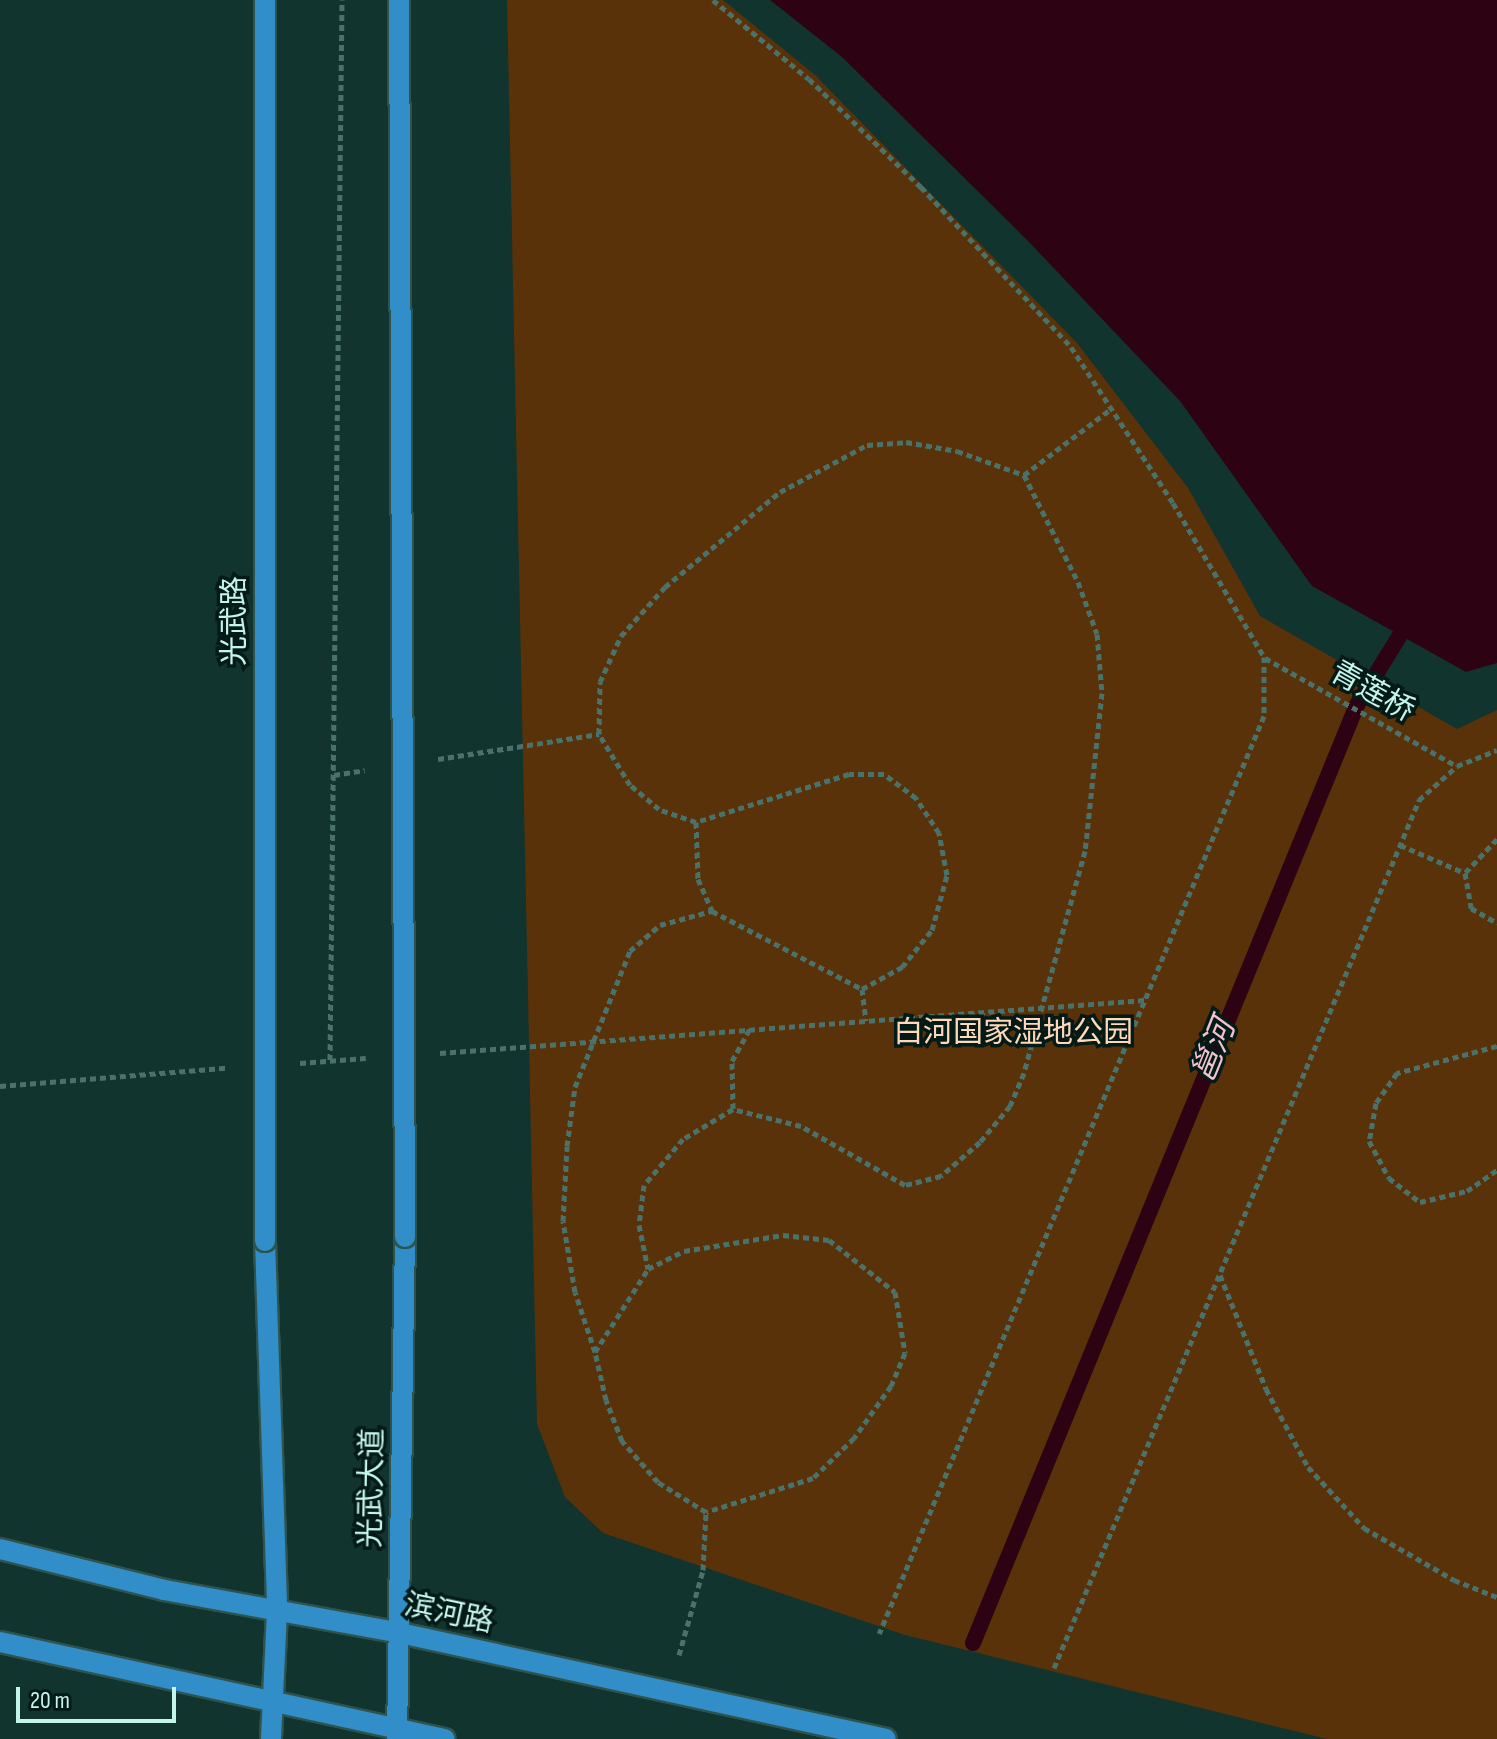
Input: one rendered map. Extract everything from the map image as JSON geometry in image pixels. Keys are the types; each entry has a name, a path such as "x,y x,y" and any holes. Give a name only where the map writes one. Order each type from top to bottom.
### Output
{"main road":[{"name":"光武路","path":"265,0 265,1241 277,1611"},
{"name":"光武大道","path":"397,1735 405,1237 399,0"},
{"name":"滨河路","path":"0,1549 164,1590 400,1633 886,1739"},
{"path":"271,1739 277,1611"},
{"path":"0,1642 397,1735 445,1739"}],"path":[{"path":"330,1060 342,0"},
{"path":"713,0 809,79 921,187 1071,347 1264,657 1264,716 879,1634"},
{"path":"1024,475 1111,409"},
{"path":"648,1269 639,1225 644,1185 683,1139 733,1109 801,1126 905,1185 941,1176 980,1142 1010,1106 1042,1008 1085,851 1102,693 1092,621 1024,475 957,451 906,442 867,445 821,466 718,542 621,636 600,682 599,734 630,785 659,809 696,822 849,774 884,774 916,798 939,833 947,875 932,930 902,967 862,989"},
{"name":"青莲桥","path":"1264,657 1457,766"},
{"path":"427,761 599,734"},
{"path":"1054,1668 1419,800 1457,766 1497,750"},
{"path":"334,775 381,768"},
{"path":"696,822 698,879 712,911 862,989"},
{"path":"1465,873 1497,839"},
{"path":"1400,845 1465,873"},
{"path":"1465,873 1471,908 1497,923"},
{"path":"595,1352 648,1269 684,1251 783,1235 829,1240 895,1292 905,1353 891,1386 854,1438 813,1478 706,1512 658,1482 622,1441 606,1400 595,1352 575,1292 563,1221 575,1087 595,1041 610,992 630,951 660,925 712,911"},
{"path":"862,989 866,1021"},
{"path":"424,1054 1145,1000"},
{"path":"733,1109 732,1061 750,1029"},
{"path":"1497,1046 1397,1073 1376,1103 1369,1141 1389,1178 1420,1202 1467,1191 1497,1170"},
{"path":"283,1064 377,1057"},
{"path":"0,1086 236,1068"},
{"path":"1220,1274 1266,1389 1308,1467 1364,1528 1454,1580 1497,1597"},
{"path":"669,1693 703,1570 706,1512"}],"green space":[{"name":"白河国家湿地公园","path":"507,0 723,0 815,75 1077,343 1188,488 1260,616 1457,729 1497,710 1497,1739 1327,1739 905,1635 603,1533 565,1497 537,1424"}],"shaded area":[{"path":"770,0 1497,0 1497,663 1466,672 1312,586 1180,401 1028,241 842,57"}],"waterway":[{"name":"邕河","path":"973,1643 1357,705 1410,619"}]}
